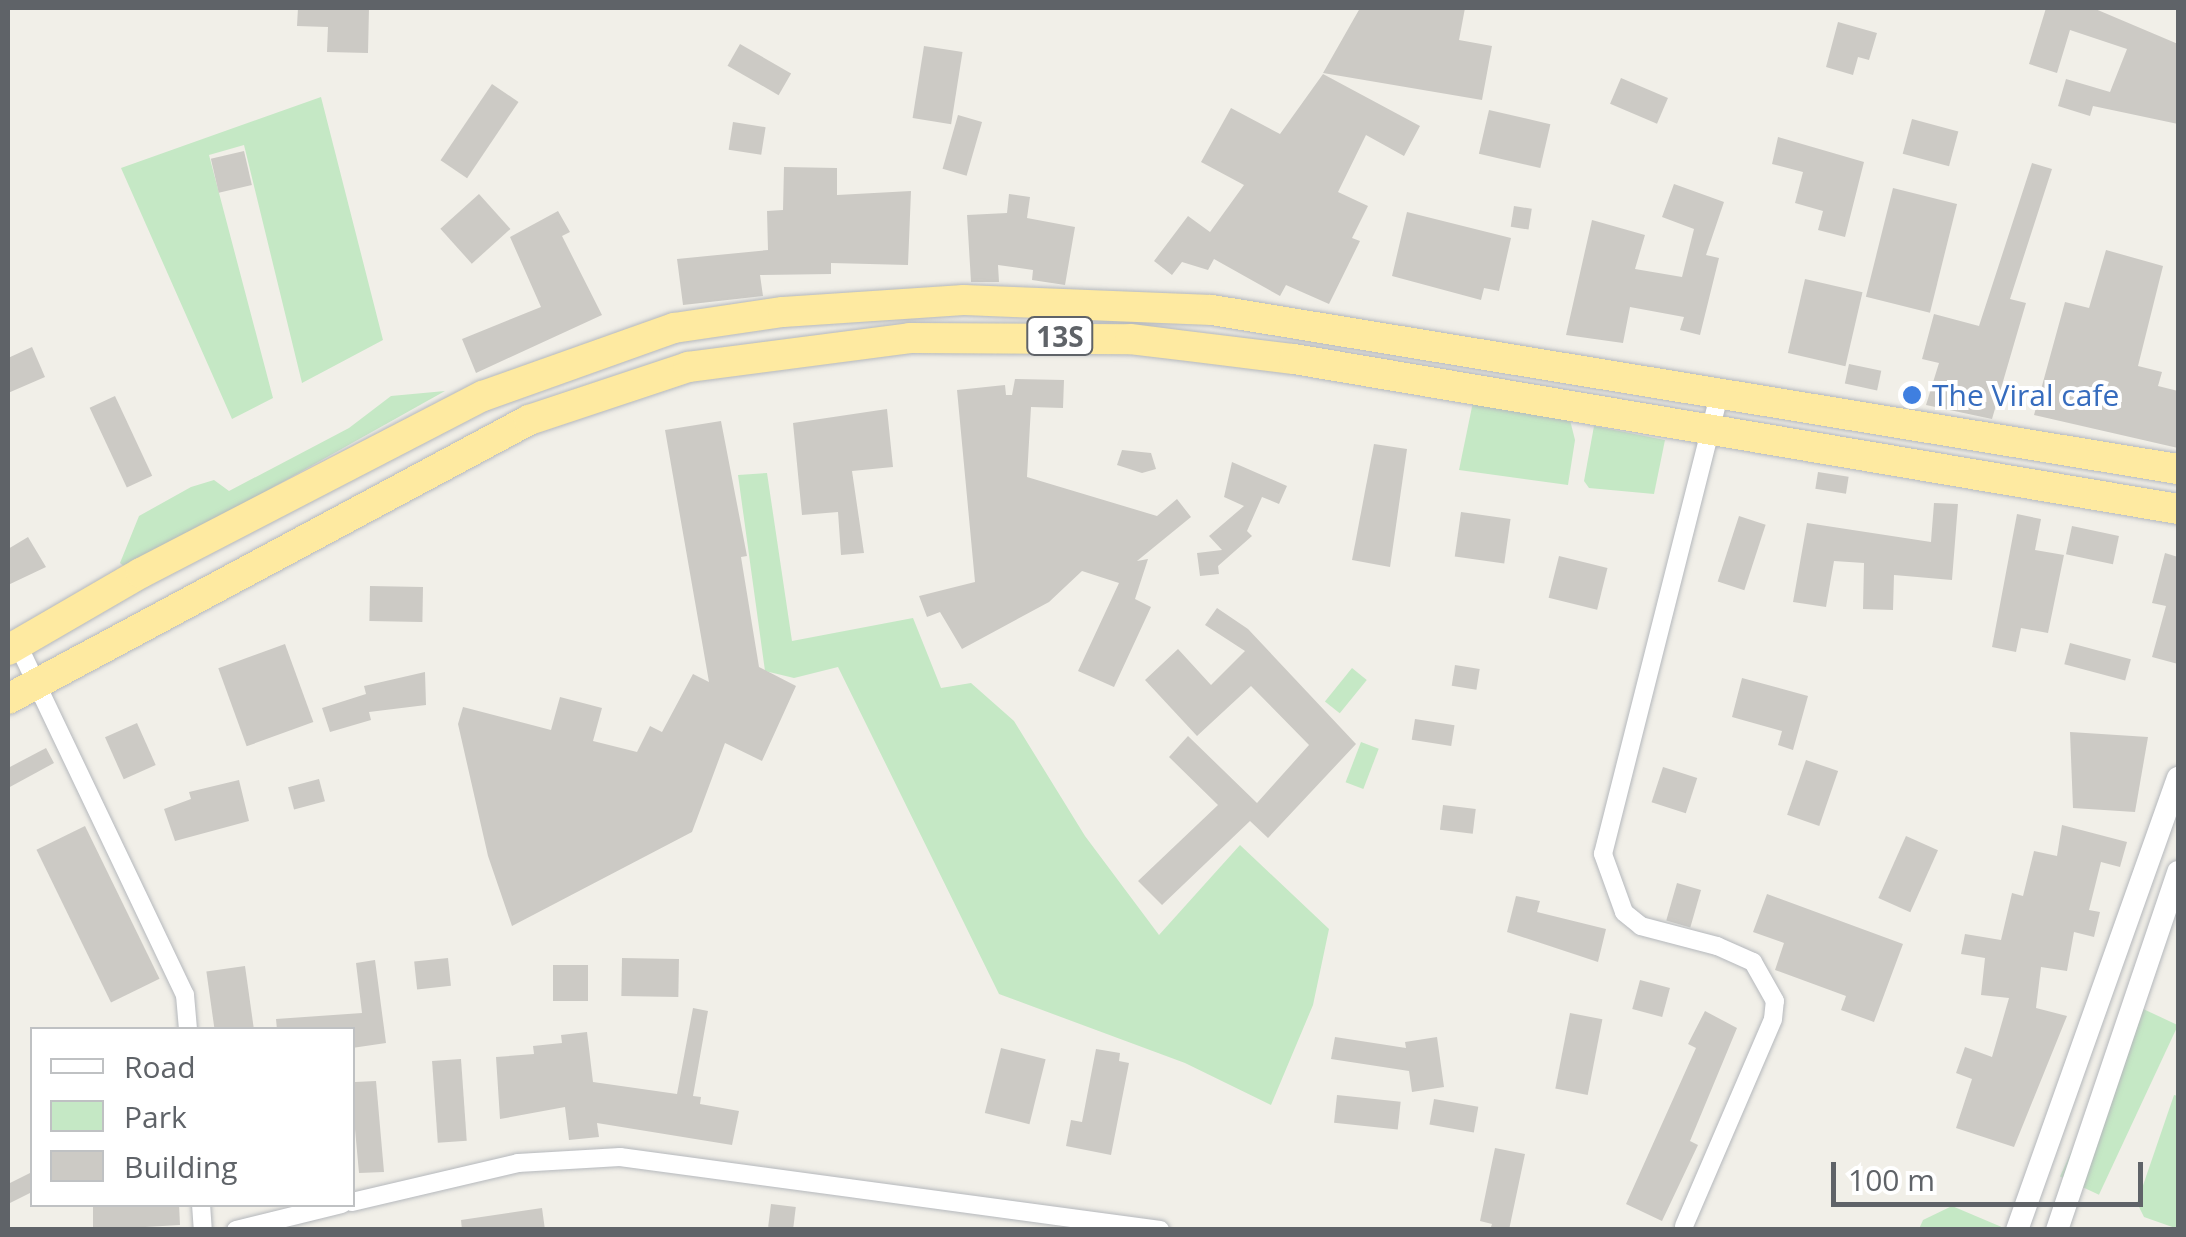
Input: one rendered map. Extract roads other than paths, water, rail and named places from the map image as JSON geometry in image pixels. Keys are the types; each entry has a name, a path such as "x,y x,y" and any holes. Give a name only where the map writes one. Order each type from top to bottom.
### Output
{"highway":[{"name":"13S","path":"12,647 141,573 484,396 674,328 783,312 964,300 1130,304 1302,324 2178,469"},
{"path":"1294,359 1302,324"},
{"name":"13S","path":"20,691 528,420 688,367 910,338 1021,334 1130,339 1294,359 2178,509"}],"street":[{"path":"1684,1226 1773,1019 1774,1001 1753,962 1718,946 1641,926 1624,912 1603,854 1720,391"},
{"path":"12,647 20,691 185,995 188,1027"},
{"path":"2018,1230 2178,778"},
{"path":"2057,1230 2178,872"},
{"path":"355,1201 518,1162 620,1156 1055,1223 1160,1230"},
{"path":"236,1230 330,1207"}],"place":[{"name":"The Viral cafe","path":"1912,395"}]}
